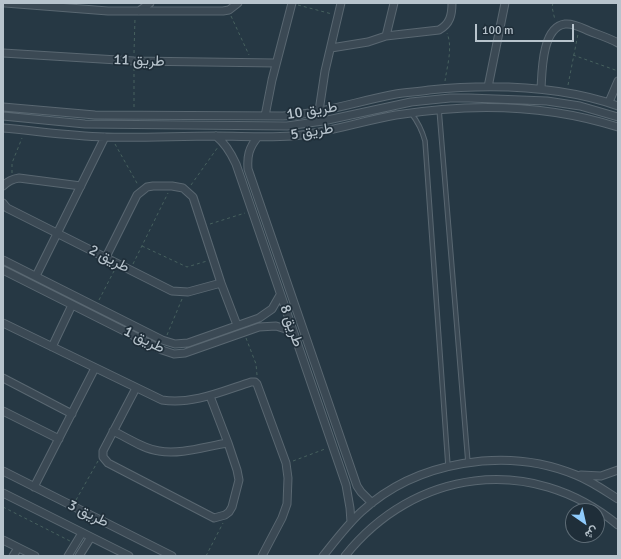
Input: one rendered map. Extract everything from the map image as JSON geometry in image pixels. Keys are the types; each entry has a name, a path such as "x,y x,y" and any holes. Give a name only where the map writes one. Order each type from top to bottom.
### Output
{"street":[{"path":"5,3 139,11 223,11 229,10 238,3"},
{"path":"139,11 150,3"},
{"path":"265,116 276,63 292,3"},
{"path":"319,111 323,84 341,3"},
{"path":"386,36 394,3"},
{"path":"331,48 368,42 386,36 435,31 444,27 450,19 452,3"},
{"path":"488,86 505,3"},
{"path":"541,89 544,59 549,35 559,26 571,24 618,43"},
{"name":"طريق 11","path":"3,53 134,61 276,63"},
{"path":"609,102 618,81"},
{"name":"طريق 10","path":"3,107 96,115 297,115 397,94 488,86 541,89 609,102 618,106"},
{"name":"طريق 5","path":"3,116 79,124 106,125 287,126 323,121 411,102 450,98 469,98 548,102 580,106 618,117"},
{"name":"طريق 5","path":"3,128 108,137 216,136 257,138 306,134 411,113 477,107 542,110 575,116 618,127"},
{"path":"323,121 324,131"},
{"name":"طريق 8","path":"216,136 222,141 230,152 236,164 346,485 351,522"},
{"path":"36,276 81,186 108,137"},
{"name":"طريق 8","path":"257,138 248,152 248,169 357,486 372,503"},
{"path":"3,186 7,181 13,178 19,178 81,186"},
{"path":"106,257 137,195 141,190 152,186 172,186 187,190 192,197 237,325"},
{"name":"طريق 2","path":"3,203 7,208 172,291 185,293"},
{"name":"طريق 1","path":"3,260 164,341 175,344 188,343 266,314 277,302 280,296"},
{"name":"طريق 1","path":"3,270 168,353 185,353 259,327 276,326 292,331"},
{"path":"185,293 221,283"},
{"path":"52,347 72,305"},
{"path":"3,323 162,400 179,402 210,396 251,382 256,382 286,463 288,478 287,504 282,518 262,556"},
{"path":"34,487 96,368"},
{"path":"3,378 72,414"},
{"path":"136,388 103,451 103,457 108,463 214,518 225,515 232,507 239,480 228,443 210,396"},
{"path":"3,411 59,439"},
{"path":"113,431 149,448 163,452 178,452 228,443"},
{"path":"323,556 351,522 372,503 397,486 413,478 448,466 490,461 519,461 555,468 576,475 598,486 618,499"},
{"path":"576,475 601,476 618,470"},
{"name":"طريق 3","path":"3,471 172,556"},
{"path":"345,556 356,542 372,527 407,502 426,493 450,485 474,481 522,481 546,486 569,494 591,505 618,525"},
{"name":"طريق 3","path":"3,493 129,556"},
{"path":"68,556 82,532"},
{"path":"79,556 90,537"},
{"path":"3,540 34,556"},
{"path":"13,556 18,548"}],"lane":[{"path":"439,110 468,463"},
{"path":"411,113 417,121 425,141 448,466"}],"path":[{"path":"292,3 338,16"},
{"path":"553,3 552,14 559,26"},
{"path":"229,10 253,62"},
{"path":"444,27 450,44 444,89"},
{"path":"567,93 573,55 580,28"},
{"path":"573,55 618,71"},
{"path":"13,178 11,168 12,163 26,130"},
{"path":"108,137 141,190"},
{"path":"187,190 222,141"},
{"path":"130,270 172,186"},
{"path":"203,227 251,211"},
{"path":"142,246 187,267 213,259"},
{"path":"96,306 118,263"},
{"path":"164,341 185,293"},
{"path":"244,332 257,369 256,382"},
{"path":"286,463 332,447"},
{"path":"73,506 96,464 103,457"},
{"path":"3,507 76,544"},
{"path":"206,556 225,515"}]}
